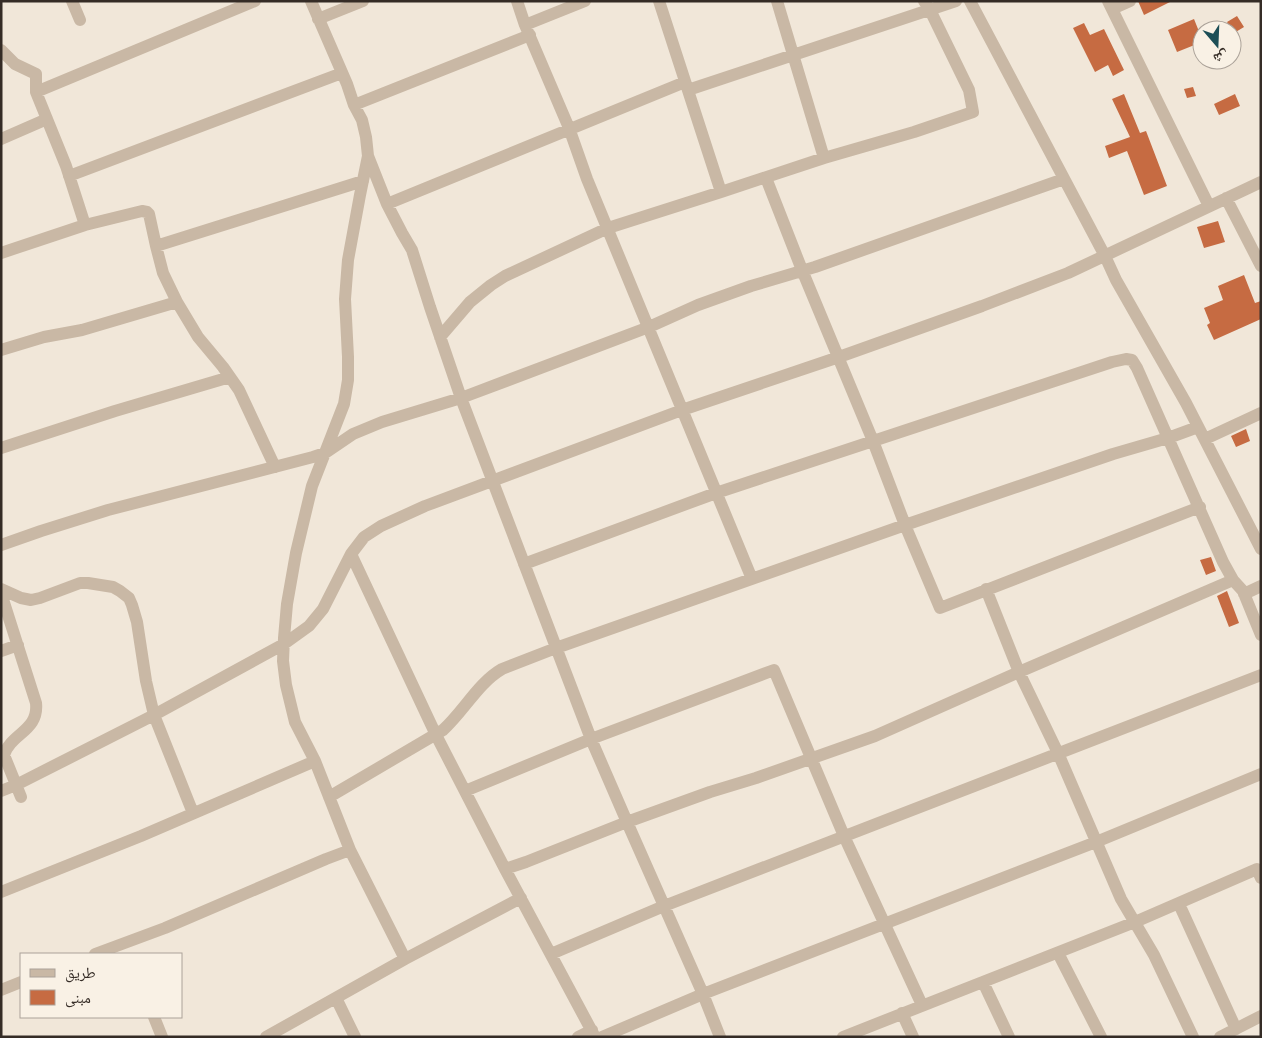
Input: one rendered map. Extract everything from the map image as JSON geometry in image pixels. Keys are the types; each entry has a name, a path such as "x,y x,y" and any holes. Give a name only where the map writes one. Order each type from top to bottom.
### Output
{"street":[{"path":"72,1 80,20"},
{"path":"36,92 255,1"},
{"path":"311,1 362,120 368,156 387,204 412,250 460,398 556,648 592,739 720,1037"},
{"path":"318,19 363,1"},
{"path":"517,1 527,30 569,128 587,179 752,579"},
{"path":"354,105 527,30 585,1"},
{"path":"659,1 721,192"},
{"path":"777,1 824,158"},
{"path":"387,204 569,128 686,86 793,55 927,6 956,1"},
{"path":"970,1 1116,280 1186,403 1261,549"},
{"path":"1130,1 1110,5 1209,206"},
{"path":"440,337 470,302 505,276 608,228 973,112 969,90 927,6"},
{"path":"1,50 15,64 36,74 36,92 69,176 85,225"},
{"path":"69,176 342,73"},
{"path":"1,139 47,119"},
{"path":"368,156 348,260 345,299 348,380 344,404 312,486 296,553 287,604 284,661 286,685 295,722 315,761 350,850 406,959"},
{"path":"766,178 940,608 1200,507"},
{"path":"1,545 108,510 275,468 325,453 353,434 382,422 460,398 649,327 698,305 751,286 1064,179"},
{"path":"156,246 363,180"},
{"path":"1,791 18,791 284,644 308,626 323,609 350,554 364,537 381,526 425,506 682,410 839,357 1068,273 1261,182"},
{"path":"1226,198 1261,266"},
{"path":"1,253 85,225 142,211 147,212 151,219 163,273 177,302 198,336 239,390 275,468"},
{"path":"1,350 44,337 82,330 177,302"},
{"path":"524,564 716,493 1126,359 1132,360 1138,368 1223,562 1233,580 1244,594 1261,635"},
{"path":"1,448 115,411 230,377"},
{"path":"1205,439 1261,413"},
{"path":"329,797 436,735 451,724 485,683 502,669 556,648 905,525 1198,427"},
{"path":"350,554 436,735 521,898 596,1034"},
{"path":"505,868 526,862 710,792 756,778 875,736 1233,580"},
{"path":"1,588 21,598 31,600 80,583 88,583 113,587 128,598 137,622 146,681 154,715 193,813"},
{"path":"1244,594 1261,586"},
{"path":"986,589 1019,672 1058,753 1121,899 1154,955 1193,1037"},
{"path":"1,594 36,703 37,712 32,723 4,752 18,791"},
{"path":"1,651 18,645"},
{"path":"465,791 592,739 774,670 844,836 922,1005"},
{"path":"551,954 664,906 1261,675"},
{"path":"1,892 108,850 315,761"},
{"path":"578,1037 596,1034 703,994 1096,842 1261,774"},
{"path":"101,953 126,949 165,928 350,850"},
{"path":"843,1037 1058,953 1259,871"},
{"path":"266,1037 521,898"},
{"path":"1179,904 1236,1029"},
{"path":"1058,953 1101,1037"},
{"path":"1,990 20,982"},
{"path":"983,982 1009,1037"},
{"path":"336,998 355,1037"},
{"path":"902,1013 913,1037"},
{"path":"1220,1037 1261,1016"},
{"path":"154,1018 162,1037"}],"building":[{"path":"1138,1 1172,1 1144,15"},
{"path":"1237,16 1240,20 1230,20"},
{"path":"1194,19 1192,20 1192,46 1177,52 1168,30"},
{"path":"1084,23 1090,35 1104,29 1124,70 1113,76 1108,65 1095,72 1073,28"},
{"path":"1193,87 1196,96 1187,98 1184,89"},
{"path":"1124,94 1140,133 1146,131 1167,186 1144,195 1127,151 1109,158 1105,146 1130,137 1112,99"},
{"path":"1235,94 1240,106 1219,115 1214,104"},
{"path":"1218,221 1225,242 1204,248 1197,227"},
{"path":"1244,275 1255,303 1261,301 1261,319 1214,340 1207,325 1210,323 1204,308 1223,300 1218,286"},
{"path":"1246,429 1250,441 1236,447 1231,436"},
{"path":"1211,557 1216,571 1206,575 1200,560"},
{"path":"1227,591 1239,623 1229,627 1217,596"}]}
